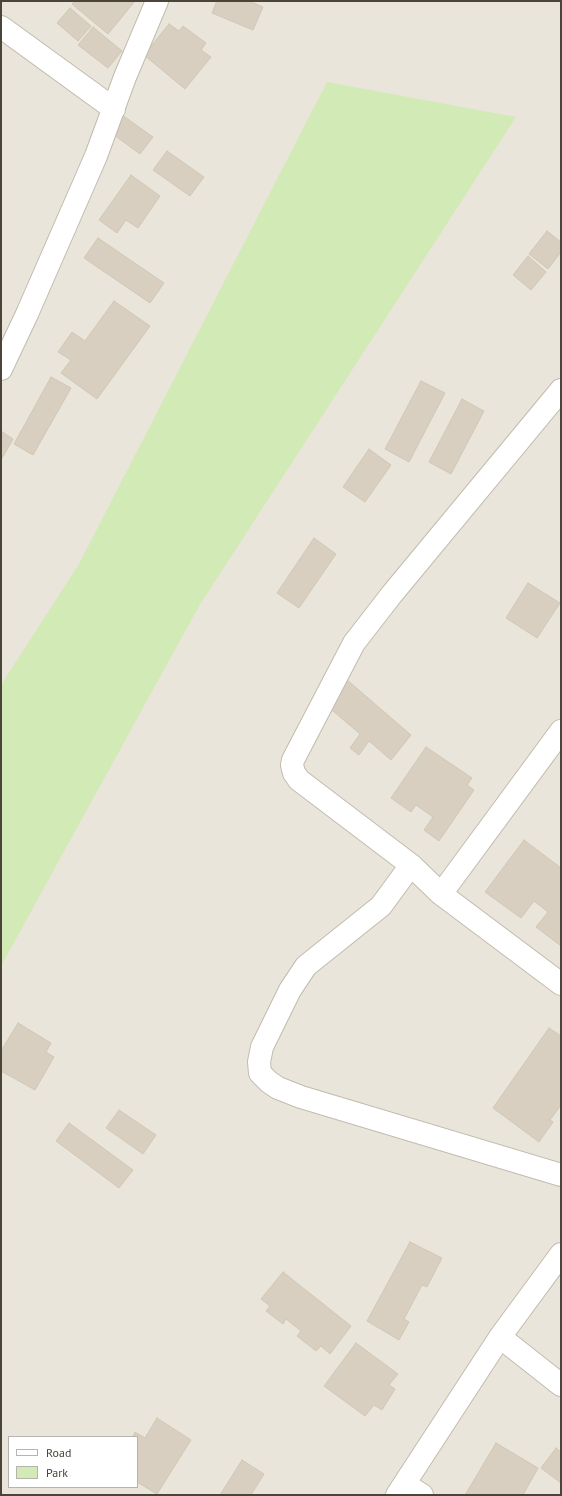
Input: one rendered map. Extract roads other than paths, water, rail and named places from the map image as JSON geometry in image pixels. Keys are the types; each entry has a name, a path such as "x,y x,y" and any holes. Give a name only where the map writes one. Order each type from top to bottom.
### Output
{"street":[{"path":"1,369 74,208 96,156 125,77 157,1"},
{"path":"1,27 114,109"},
{"path":"561,390 392,594 354,643 293,760 292,765 294,773 299,780 411,865 441,894 561,984"},
{"path":"441,894 561,731"},
{"path":"411,865 381,906 306,966 290,990 262,1047 259,1062 260,1073 278,1088 301,1097 561,1175"},
{"path":"408,1491 500,1337 561,1254"},
{"path":"500,1337 561,1385"}]}
